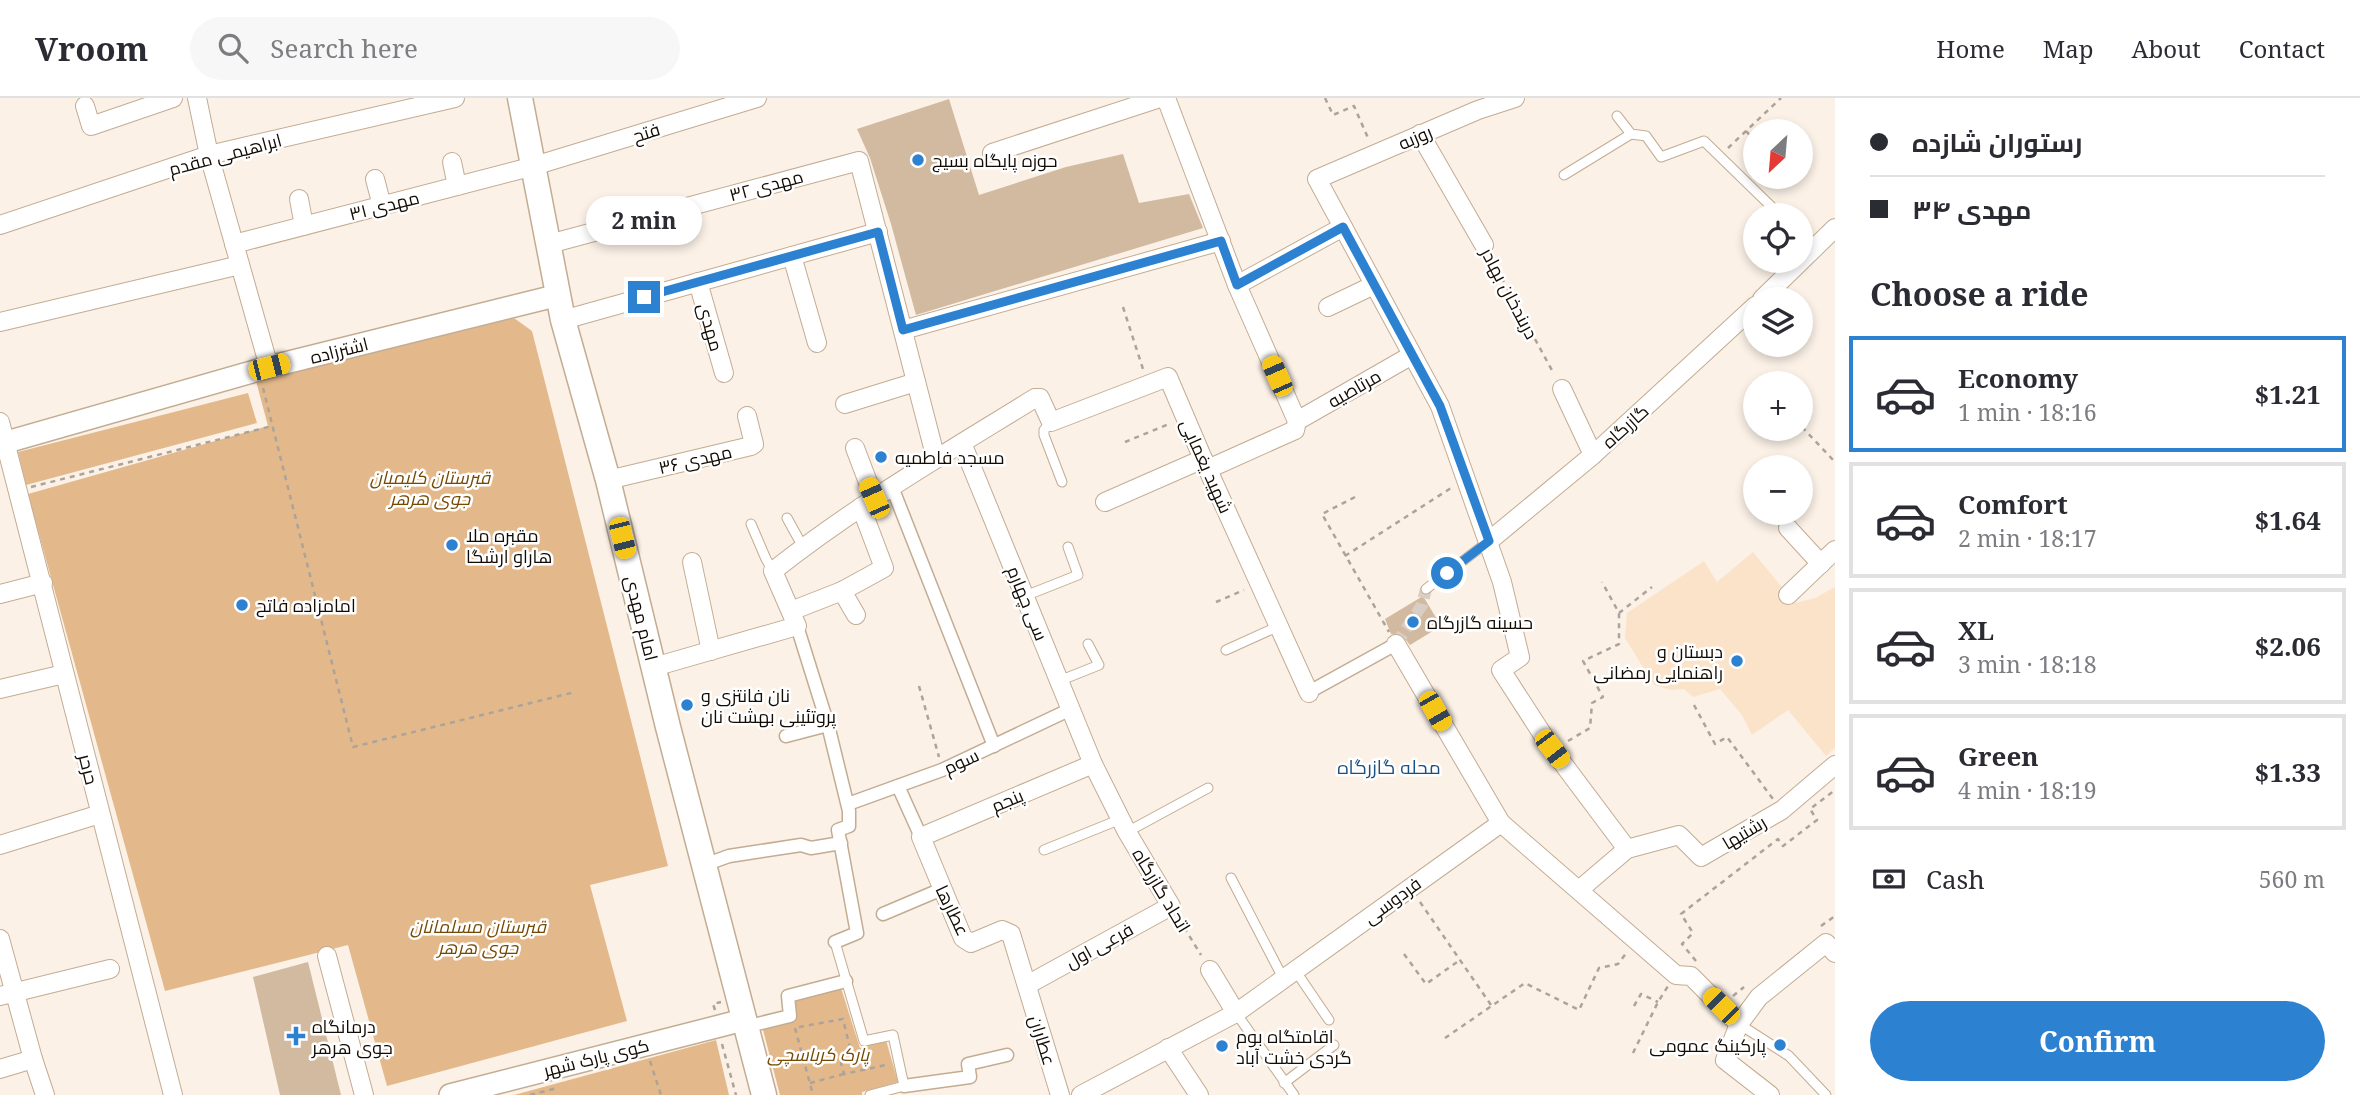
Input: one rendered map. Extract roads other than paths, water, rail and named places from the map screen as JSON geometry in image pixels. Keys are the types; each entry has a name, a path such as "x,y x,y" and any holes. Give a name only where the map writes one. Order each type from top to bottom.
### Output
{"main road":[{"name":"امام مهدی","path":"520,98 563,320 608,480 764,1095"}],"street":[{"path":"85,106 91,126 173,98"},
{"path":"197,98 209,155 240,265 263,369"},
{"name":"ابراهیمی مقدم","path":"0,225 209,155 455,98"},
{"name":"فتح","path":"534,166 757,98"},
{"path":"992,153 1160,98"},
{"path":"1166,98 1237,285 1297,421"},
{"name":"روزبه","path":"1343,227 1317,179 1420,134 1475,104 1514,98"},
{"name":"دربندخان بهادر","path":"1420,134 1484,245"},
{"name":"مهدی ۳۲","path":"549,244 856,160 860,163 878,232"},
{"path":"452,162 457,186"},
{"name":"مهدی ۳۱","path":"234,244 534,166"},
{"path":"375,179 382,206"},
{"path":"299,199 304,226"},
{"path":"1237,285 1343,227 1440,406 1489,541 1520,657 1501,670 1552,749 1627,849"},
{"path":"1774,287 1835,228"},
{"path":"563,320 878,232 936,458"},
{"path":"903,330 1221,241"},
{"path":"792,256 817,343"},
{"path":"0,322 240,265"},
{"name":"مهدی","path":"698,282 724,373"},
{"path":"1328,307 1374,285"},
{"name":"اشترزاده","path":"1,436 559,295"},
{"name":"گازرگاه","path":"1489,541 1593,455 1743,317"},
{"name":"مرتاصیه","path":"1205,464 1295,430 1297,421 1412,355"},
{"name":"شهید یغمایی","path":"1051,422 1168,377 1309,692 1396,643"},
{"path":"845,404 916,382"},
{"path":"1562,390 1593,455"},
{"path":"835,942 857,933 838,830 849,826 849,808 828,725 794,619 773,571 803,547 936,458 1035,398 1040,398 1051,422"},
{"name":"مهدی ۳۶","path":"608,480 751,446 754,444 747,416"},
{"name":"حرحر","path":"1,436 43,583 173,1095"},
{"name":"سی چهارم","path":"962,443 1093,764"},
{"path":"654,667 711,650 794,619 882,570 885,566 855,448"},
{"path":"1105,502 1205,464"},
{"path":"892,488 994,746"},
{"path":"1788,528 1821,564"},
{"path":"1788,595 1835,550"},
{"path":"692,562 711,650"},
{"path":"0,594 43,583"},
{"path":"842,591 856,615"},
{"path":"1396,643 1501,822 1635,940 1683,976 1739,1024"},
{"path":"0,689 64,674"},
{"name":"سوم","path":"849,808 942,770 1071,709"},
{"path":"786,736 828,725"},
{"name":"اتحاد گازرگاه","path":"1093,764 1124,825 1171,906"},
{"name":"پنجم","path":"921,837 1093,764"},
{"name":"رشتیها","path":"1579,890 1627,849 1679,835 1701,857 1782,810 1835,765"},
{"name":"عطارها","path":"898,786 963,938 971,943 1002,930 1011,934 1027,985"},
{"path":"0,845 100,814"},
{"name":"فردوسی","path":"1081,1095 1112,1087 1168,1048 1236,1013 1501,822"},
{"path":"704,865 729,856 801,845 811,848 841,844"},
{"path":"883,914 942,889"},
{"name":"فرعی اول","path":"1027,985 1171,906"},
{"path":"0,939 7,995 45,1095"},
{"path":"1770,1095 1725,1060 1739,1024 1759,998 1826,943 1835,953"},
{"path":"327,956 364,1095"},
{"path":"7,995 110,969"},
{"path":"1210,970 1236,1013"},
{"path":"744,1023 790,1016 788,996 846,981"},
{"name":"عطاران","path":"1027,985 1060,1095"},
{"name":"کوی پارک شهر","path":"450,1095 645,1045 744,1023"},
{"path":"1168,1048 1199,1095"},
{"path":"904,1086 970,1077 968,1064 1007,1055"},
{"path":"0,1069 33,1059"}],"lane":[{"path":"1617,116 1631,134"},
{"path":"1563,175 1631,134 1646,136 1661,157 1704,141 1767,203"},
{"path":"1051,422 1044,429 1044,435 1062,482"},
{"path":"787,518 803,547"},
{"path":"751,524 765,559 773,571"},
{"path":"1426,589 1489,541"},
{"path":"1025,596 1078,575 1068,547"},
{"path":"1226,650 1279,626"},
{"path":"1059,681 1099,665 1088,643"},
{"path":"1044,850 1124,825 1208,788"},
{"path":"1231,878 1289,974 1329,1020"},
{"path":"835,942 864,1041 893,1035 900,1062 904,1086 870,1095"},
{"path":"1236,1013 1294,1095"},
{"path":"1739,1024 1789,1056 1826,1095"},
{"path":"1284,1083 1334,1045"}],"tunnel":[{"path":"1396,644 1422,605 1426,589"}],"place":[{"name":"حوزه پایگاه بسیج","path":"918,160"},
{"name":"مسجد فاطمیه","path":"881,457"},
{"name":"مقبره ملا هاراو ارشگا","path":"452,545"},
{"name":"امامزاده فاتح","path":"242,605"},
{"name":"حسینه گازرگاه","path":"1413,622"},
{"name":"دبستان و راهنمایی رمضانی","path":"1737,661"},
{"name":"نان فانتزی و پروتئینی بهشت نان","path":"687,705"},
{"name":"درمانگاه جوی هرهر","path":"296,1036"},
{"name":"پارکینگ عمومی","path":"1780,1045"},
{"name":"اقامتگاه بوم گردی خشت آباد","path":"1222,1046"}],"district":[{"name":"محله گازرگاه","path":"1389,767"}],"park label":[{"name":"قبرستان کلیمیان جوی هرهر","path":"430,487"},
{"name":"قبرستان مسلمانان جوی هرهر","path":"478,936"},
{"name":"پارک کرباسچی","path":"818,1054"}]}
